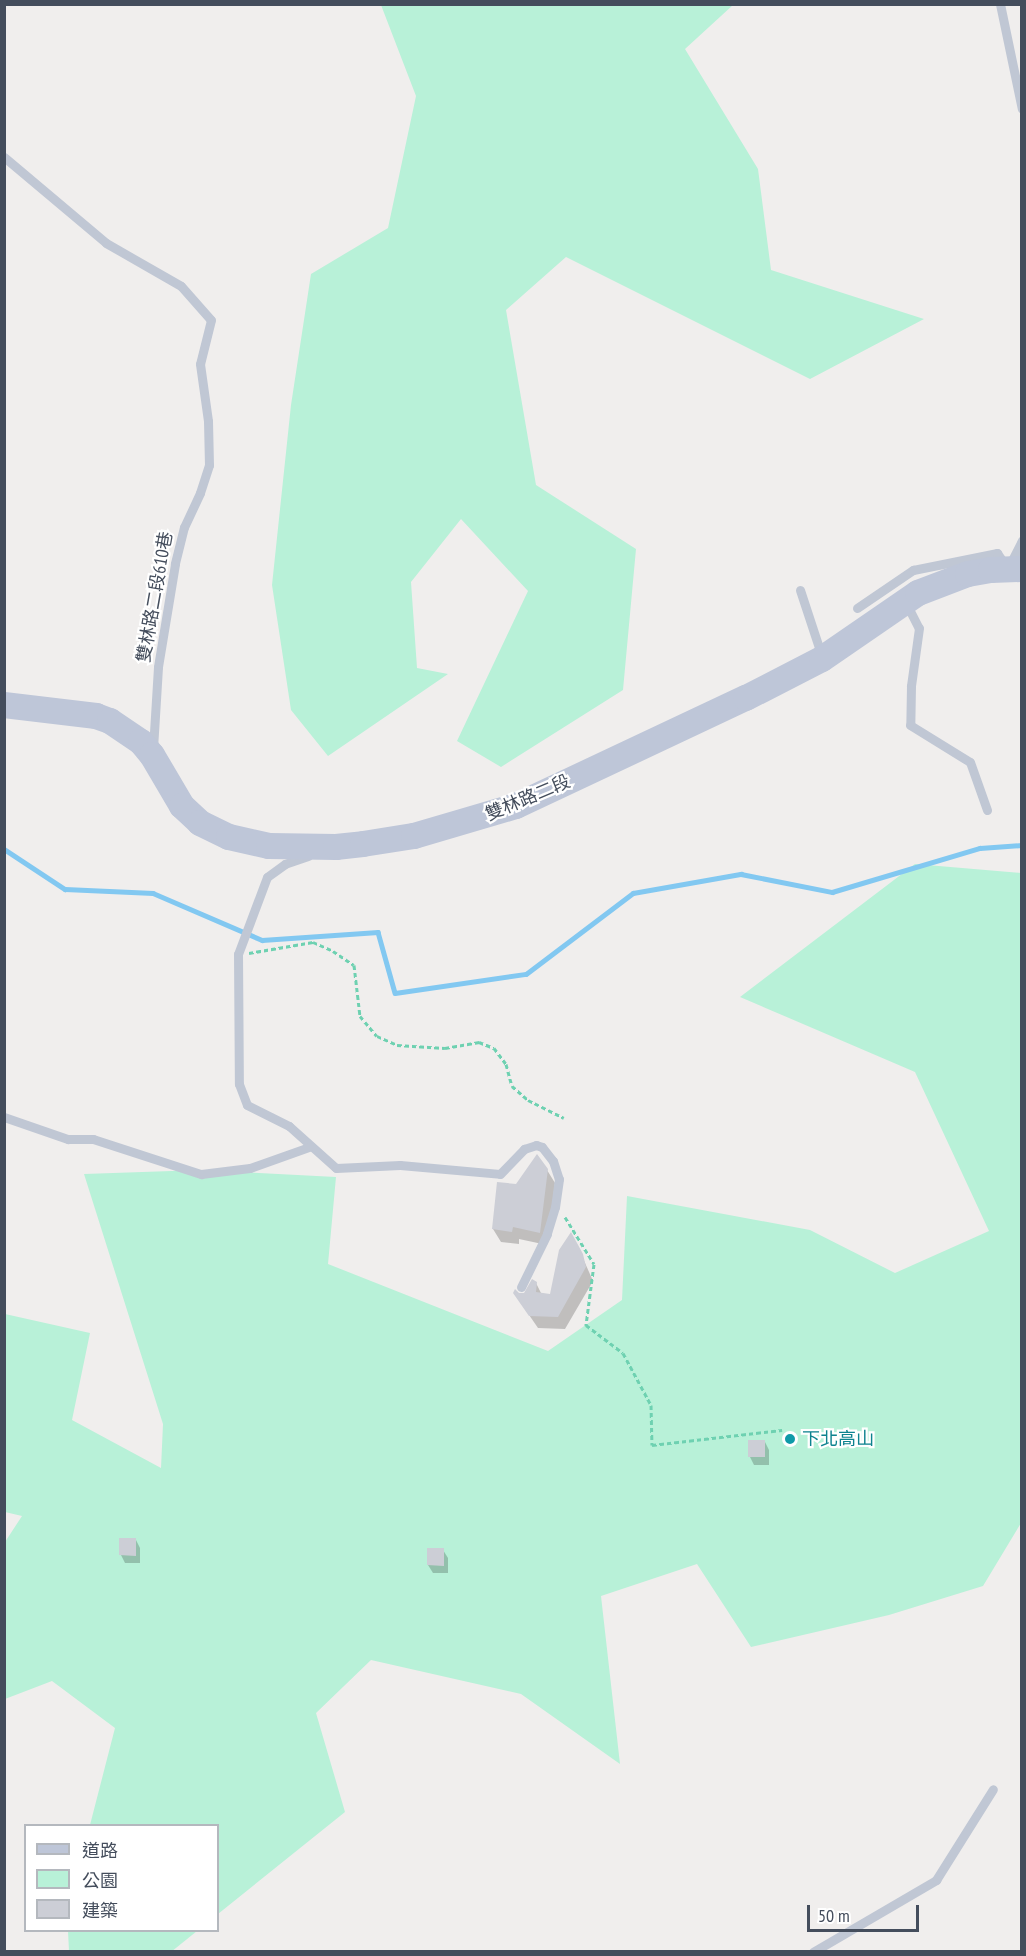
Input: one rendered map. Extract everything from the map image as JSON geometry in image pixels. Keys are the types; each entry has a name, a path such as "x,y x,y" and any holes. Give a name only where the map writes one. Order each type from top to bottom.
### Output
{"street":[{"name":"雙林路二段","path":"4,705 96,716 110,721 141,742 152,755 182,806 214,832 269,846 336,847 414,836 516,806 746,698 822,659 905,601 952,579 1015,568"}],"lane":[{"path":"1000,4 1022,110"},
{"name":"雙林路二段610巷","path":"4,157 106,243 181,286 211,320 200,364 208,421 209,465 201,493 184,528 175,564 158,667 152,755"},
{"path":"857,608 914,570 997,553 1015,568 1022,540"},
{"path":"801,590 822,659"},
{"path":"905,601 919,628 911,686 910,725 970,762 987,810"},
{"path":"336,847 285,864 267,877 238,954 239,1084 247,1105 289,1126 309,1147 336,1168 400,1165 500,1174 510,1167 524,1149 536,1145 542,1148 553,1161 559,1179 555,1207 547,1234 521,1287"},
{"path":"4,1117 68,1139 93,1139 201,1174 250,1168 309,1147"},
{"path":"813,1952 936,1880 993,1789"}],"path":[{"path":"238,954 313,942 333,951 354,965 360,1016 377,1036 397,1045 445,1048 478,1042 494,1048 506,1064 512,1086 528,1100 564,1118"},
{"path":"555,1207 567,1219 594,1264 586,1325 623,1353 651,1405 652,1445 782,1430"}],"green space":[{"path":"381,5 733,5 685,49 758,169 771,270 924,319 810,379 566,257 506,310 536,485 636,549 623,690 501,767 457,741 528,591 461,519 411,582 417,668 448,674 328,756 291,710 272,585 291,405 311,274 388,228 416,96"},
{"path":"915,864 1021,873 1021,1523 983,1586 889,1615 751,1647 697,1564 601,1596 620,1764 521,1694 371,1660 316,1713 345,1812 219,1913 219,1824 90,1824 115,1728 52,1681 5,1699 5,1542 22,1516 5,1512 5,1314 90,1333 72,1420 161,1468 163,1424 84,1174 201,1170 336,1177 328,1264 548,1351 622,1300 627,1196 810,1230 895,1273 989,1231 915,1072 740,997"},
{"path":"68,1932 196,1932 171,1952 69,1951"}],"building":[{"path":"537,1154 548,1169 540,1233 513,1227 512,1232 492,1229 497,1182 516,1184"},
{"path":"571,1232 583,1254 586,1267 558,1317 529,1316 513,1293 515,1289 519,1293 524,1293 532,1279 537,1282 536,1292 550,1294 559,1250"},
{"path":"748,1440 765,1440 765,1457 748,1457"},
{"path":"119,1538 136,1538 136,1556 119,1555"},
{"path":"427,1548 444,1548 444,1566 427,1565"}],"waterway":[{"path":"4,849 65,889 153,893 262,940 378,932 395,993 526,974 633,893 741,874 832,892 980,848 1022,845"}],"place":[{"name":"下北高山","path":"790,1439"}]}
